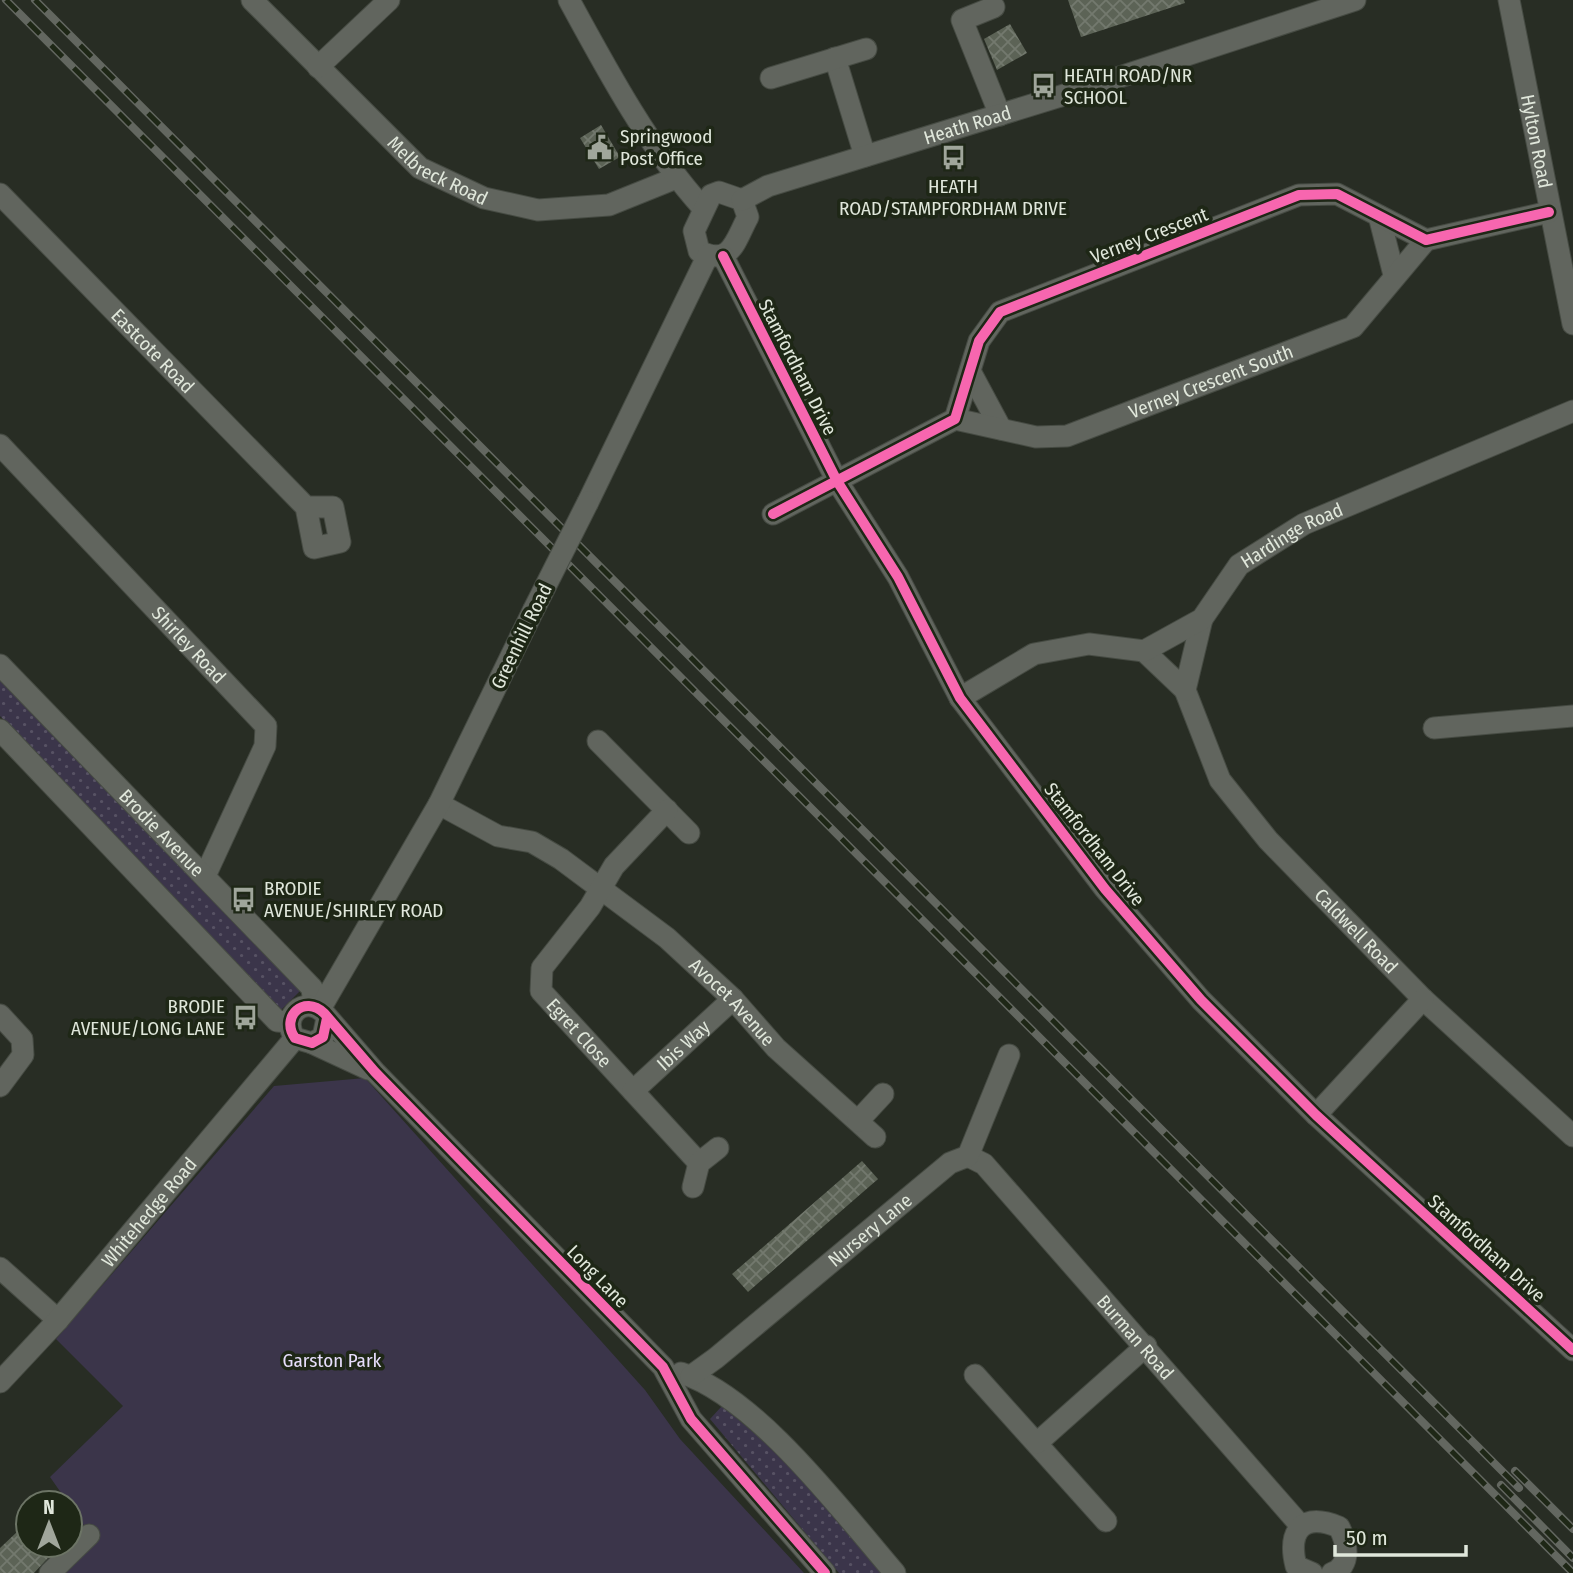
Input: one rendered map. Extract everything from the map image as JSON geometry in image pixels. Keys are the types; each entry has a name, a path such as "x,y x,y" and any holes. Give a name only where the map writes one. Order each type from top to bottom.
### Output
{"street":[{"name":"Melbreck Road","path":"252,0 420,168 484,198 538,210 609,205 676,178"},
{"path":"318,67 389,0"},
{"path":"569,0 612,79 676,178 703,208"},
{"name":"Heath Road","path":"742,200 768,186 1000,115 1355,0"},
{"name":"Hylton Road","path":"1509,0 1573,324"},
{"path":"994,7 962,20 1000,115"},
{"path":"771,78 866,49"},
{"path":"835,58 864,156"},
{"path":"719,192 730,193 742,200 748,217 731,248 716,256 695,244 694,231 703,208 711,195 719,192"},
{"name":"Eastcote Road","path":"0,194 306,508"},
{"name":"Verney Crescent","path":"956,419 979,341 1000,312 1299,195 1337,194 1426,240"},
{"path":"1426,240 1549,212"},
{"path":"1379,216 1394,275"},
{"name":"Verney Crescent South","path":"956,419 1036,437 1067,436 1353,327 1426,240"},
{"name":"Stamfordham Drive","path":"716,256 837,481 898,578 960,698 1105,888 1201,1000 1316,1115 1573,1350"},
{"name":"Greenhill Road","path":"299,1035 323,1037 320,1011 439,804 533,611 716,256"},
{"path":"971,373 1001,429"},
{"name":"Hardinge Road","path":"1144,651 1202,619 1239,565 1304,524 1573,411"},
{"path":"773,514 956,419"},
{"name":"Shirley Road","path":"0,444 267,726 265,746 205,876"},
{"path":"1185,690 1202,619"},
{"path":"960,698 1034,654 1089,644 1144,651"},
{"name":"Caldwell Road","path":"1144,651 1185,690 1220,780 1268,840 1423,999 1573,1136"},
{"name":"Brodie Avenue","path":"0,665 312,988 320,1011"},
{"path":"1434,728 1573,716"},
{"path":"0,730 277,1021 299,1035"},
{"path":"598,741 689,833"},
{"name":"Avocet Avenue","path":"439,804 498,836 532,842 667,938 733,999 776,1048 875,1137"},
{"path":"601,889 614,866 667,810"},
{"name":"Egret Close","path":"601,889 542,968 541,991 699,1163"},
{"name":"Ibis Way","path":"634,1091 733,999"},
{"path":"1316,1115 1423,999"},
{"path":"299,1035 300,1007 320,1011"},
{"name":"Long Lane","path":"320,1011 375,1072 663,1367 691,1419 825,1573"},
{"path":"0,1015 22,1039 23,1055 0,1086"},
{"name":"Long Lane","path":"299,1035 375,1072"},
{"name":"Whitehedge Road","path":"0,1382 58,1320 299,1035"},
{"path":"968,1156 1009,1055"},
{"path":"858,1121 883,1094"},
{"path":"693,1187 699,1163 718,1148"},
{"name":"Burman Road","path":"968,1156 984,1164 1301,1525"},
{"name":"Nursery Lane","path":"691,1376 950,1163 968,1156"},
{"path":"0,1268 58,1320"},
{"path":"1037,1443 1146,1346"},
{"name":"Long Lane","path":"663,1367 691,1376 744,1409 785,1447 895,1573"},
{"path":"975,1375 1106,1521"},
{"path":"1299,1571 1292,1549 1294,1535 1301,1525 1316,1521 1339,1527 1345,1539 1345,1561 1337,1572"},
{"path":"50,1573 89,1535"}],"green space":[{"path":"0,678 303,988 281,1010 0,716"},
{"name":"Garston Park","path":"365,1078 645,1390 680,1439 804,1573 47,1573 60,1559 84,1559 84,1533 87,1530 84,1526 84,1489 58,1489 50,1477 123,1406 56,1339 274,1086"},
{"path":"722,1406 791,1464 886,1573 839,1573 710,1419"}],"building":[{"path":"1068,0 1184,0 1185,3 1081,37"},
{"path":"1010,24 1027,53 997,70 984,39"},
{"name":"Springwood Post Office","path":"601,125 620,157 599,169 580,138"},
{"path":"862,1161 878,1179 748,1292 732,1274"},
{"path":"14,1535 14,1559 47,1559 34,1573 0,1573 0,1548"}],"railway":[{"path":"6,0 1573,1573"},
{"path":"35,0 1519,1488"},
{"path":"1515,1471 1573,1529"},
{"path":"1501,1485 1573,1558"}],"cycle path":[{"path":"773,514 955,419 979,341 1000,312 1299,195 1337,194 1426,240 1549,212"},
{"path":"723,256 837,481 898,577 960,698 1105,889 1201,1000 1316,1115 1573,1350"},
{"path":"327,1018 323,1037 312,1043 295,1038 291,1030 290,1023 296,1010 309,1006 324,1013 375,1072 663,1367 691,1419 825,1573"}],"place":[{"name":"HEATH ROAD/NR SCHOOL","path":"1044,86"},
{"name":"Springwood Post Office","path":"600,147"},
{"name":"HEATH ROAD/STAMPFORDHAM DRIVE","path":"953,158"},
{"name":"BRODIE AVENUE/SHIRLEY ROAD","path":"244,899"},
{"name":"BRODIE AVENUE/LONG LANE","path":"245,1017"}]}
